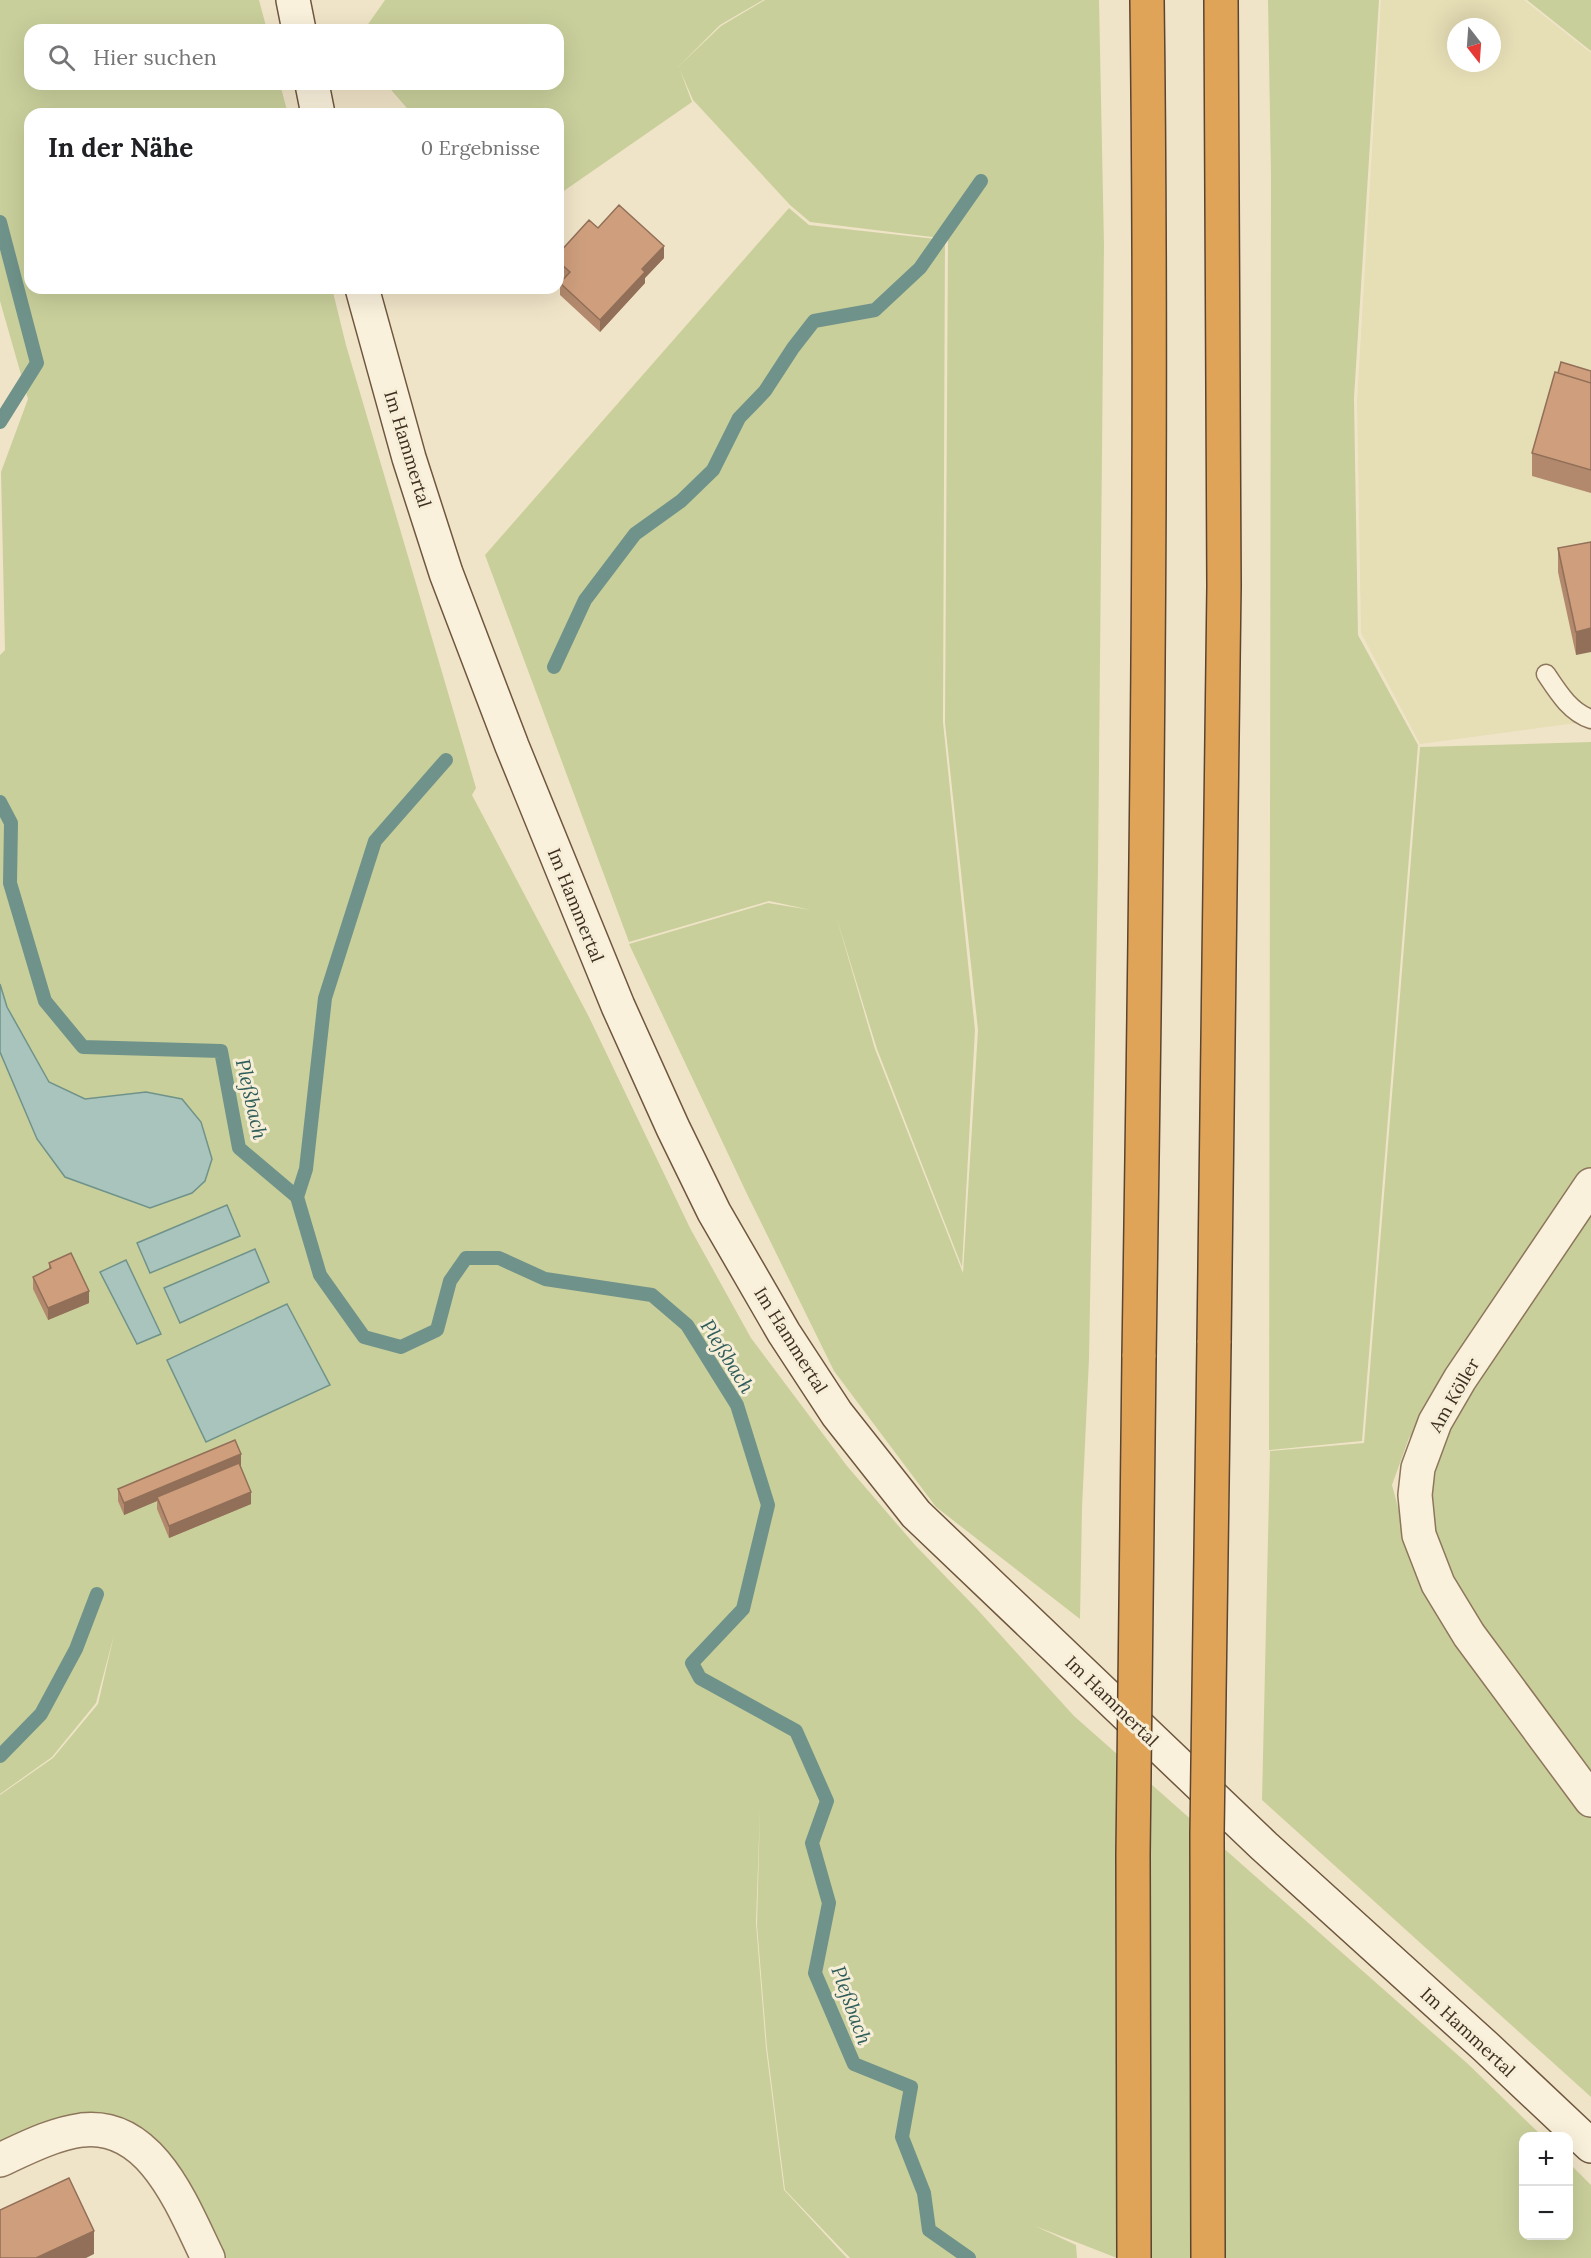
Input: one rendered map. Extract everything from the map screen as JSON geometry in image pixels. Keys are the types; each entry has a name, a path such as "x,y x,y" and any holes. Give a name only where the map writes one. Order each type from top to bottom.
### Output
{"highway":[{"path":"1134,2258 1133,1879 1147,841 1150,251 1147,0"},
{"path":"1208,2258 1207,1834 1224,586 1221,0"}],"main road":[{"path":"292,0 298,24"},
{"path":"313,90 317,108"},
{"name":"Im Hammertal","path":"364,294 409,458 446,573 512,746 618,1006 714,1212 784,1333 837,1414 916,1514 1264,1846 1486,2047 1591,2146"},
{"name":"Am Köller","path":"1591,1185 1460,1379 1435,1422 1418,1468 1415,1495 1419,1535 1438,1584 1469,1635 1591,1800"},
{"path":"0,2160 48,2140 82,2130 105,2131 129,2141 149,2156 166,2177 208,2258"}],"lane":[{"path":"1546,674 1561,697 1581,716 1591,719"}],"shaded area":[{"path":"1381,0 1524,0 1591,53 1591,721 1420,744 1361,633 1357,401"}],"green space":[{"path":"0,0 259,0 265,24 24,24 24,90 282,90 286,108 24,108 24,294 333,294 346,345 476,788 472,795 589,1017 690,1228 751,1338 847,1466 915,1545 977,1609 1074,1716 1468,2064 1538,2132 1519,2132 1519,2240 1573,2240 1573,2167 1591,2185 1591,2258 1117,2258 1035,2226 1076,2245 1077,2258 850,2258 785,2190 767,2048 757,1925 760,1809 756,1923 766,2048 784,2190 847,2258 223,2258 184,2175 164,2150 143,2134 0,2150 0,1795 53,1758 98,1704 114,1635 96,1703 52,1757 0,1794 0,655 5,650 1,472 28,399 0,301"},
{"path":"385,0 763,0 720,25 678,67 721,26 765,0 1099,0 1104,245 1098,869 1089,1359 1082,1508 1080,1619 936,1507 834,1371 747,1194 629,944 768,903 811,910 769,901 629,942 485,555 789,208 809,225 945,240 943,722 975,1030 962,1267 877,1049 836,916 875,1049 963,1273 978,1030 945,723 948,239 810,222 790,205 693,100 680,70 692,102 564,191 564,108 407,108 391,90 564,90 564,24 368,24"},
{"path":"1268,0 1379,0 1354,398 1358,635 1418,745 1362,1441 1269,1450 1271,176"},
{"path":"1527,0 1591,0 1591,51"},
{"path":"1591,742 1591,1169 1409,1438 1392,1485 1406,1537 1460,1641 1591,1818 1591,2097 1262,1800 1270,1451 1364,1443 1420,747"},
{"path":"1591,1206 1591,1781 1449,1580 1432,1530 1431,1494 1441,1447 1471,1383"}],"water":[{"path":"0,984 7,1007 49,1082 85,1099 146,1092 182,1099 201,1122 212,1159 205,1181 192,1193 150,1208 65,1177 37,1139 0,1052"},
{"path":"227,1205 240,1236 150,1273 137,1243"},
{"path":"255,1249 269,1282 180,1323 164,1288"},
{"path":"126,1260 161,1334 137,1344 100,1272"},
{"path":"287,1304 330,1385 206,1442 167,1360"}],"building":[{"path":"619,205 664,246 642,269 645,272 600,320 564,287 564,279 570,272 564,266 564,247 589,220 598,228"},
{"path":"1561,362 1591,371 1591,383 1558,373"},
{"path":"1555,372 1591,383 1591,470 1532,453"},
{"path":"1591,542 1591,628 1576,632 1558,548"},
{"path":"71,1253 89,1291 48,1308 33,1277 51,1268 49,1263"},
{"path":"235,1440 241,1454 124,1503 118,1489"},
{"path":"239,1463 251,1492 169,1526 157,1497"},
{"path":"69,2178 94,2231 36,2258 0,2258 0,2210"}],"waterway":[{"path":"554,667 585,600 635,534 681,501 713,470 739,418 765,391 814,321 875,310 920,268 981,181"},
{"name":"Pleßbach","path":"0,222 37,363 0,422"},
{"path":"297,1197 306,1169 325,998 375,841 446,760"},
{"name":"Pleßbach","path":"0,802 11,823 10,883 45,1001 83,1047 221,1051 239,1148 297,1197 320,1275 364,1337 401,1347 437,1330 450,1281 466,1258 499,1258 545,1279 652,1295 687,1325 737,1405 768,1505 743,1609 692,1663 700,1678 796,1731 827,1801 812,1843 829,1903 815,1973 854,2064 911,2087 902,2137 924,2193 929,2230 969,2258"},
{"path":"0,1756 41,1714 76,1649 97,1594"}]}
